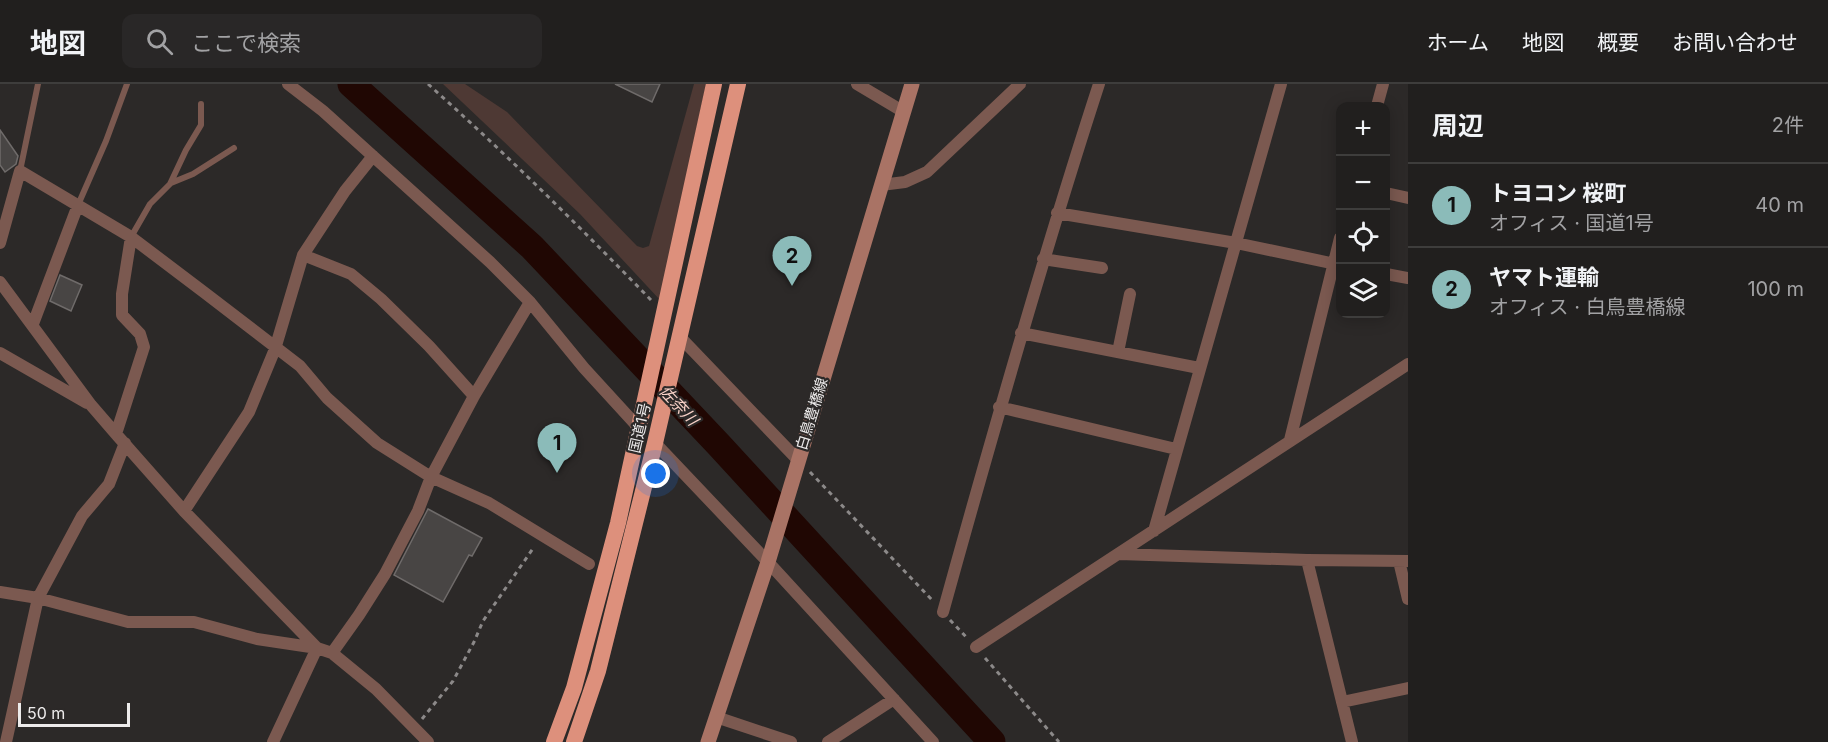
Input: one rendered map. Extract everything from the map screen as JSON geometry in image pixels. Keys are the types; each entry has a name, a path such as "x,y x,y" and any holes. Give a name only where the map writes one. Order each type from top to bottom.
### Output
{"highway":[{"name":"国道1号","path":"554,742 574,688 618,523 714,84"},
{"name":"国道1号","path":"574,742 598,671 655,443 738,84"}],"main road":[{"name":"白鳥豊橋線","path":"708,742 768,562 912,84"}],"street":[{"path":"288,84 323,111 490,261 530,302 584,368 638,426"},
{"path":"857,84 904,112"},
{"path":"943,612 999,407 1057,213 1099,84"},
{"path":"1154,531 1281,84"},
{"path":"1378,102 1383,84"},
{"path":"881,185 905,182 927,172 1018,85"},
{"path":"184,511 249,412 275,348 303,255 345,191 372,156"},
{"path":"0,243 20,171 131,237 300,366 327,398 377,443 431,477 489,503 589,564"},
{"path":"1390,194 1408,198"},
{"path":"33,324 78,205"},
{"path":"1057,213 1236,243 1336,264"},
{"path":"6,742 39,598 82,516 109,484 144,347 140,334 122,315 122,294 131,237"},
{"path":"303,255 351,274 381,299 429,346 474,396"},
{"path":"1043,259 1102,268"},
{"path":"1290,440 1336,268"},
{"path":"1390,275 1408,278"},
{"path":"2,291 33,324 91,405 184,511 317,648"},
{"path":"1118,352 1130,294"},
{"path":"332,653 385,574 418,511 431,477 474,396 530,302"},
{"path":"1021,333 1199,368"},
{"path":"679,336 798,460"},
{"path":"0,353 91,405"},
{"path":"976,648 1408,364"},
{"path":"999,407 1176,449"},
{"path":"655,443 894,699 927,739"},
{"path":"1119,554 1403,561 1408,599"},
{"path":"1307,560 1352,742"},
{"path":"0,592 39,598 128,621 194,622 257,639 317,648 332,653 376,689 428,742"},
{"path":"273,742 317,648"},
{"path":"1342,702 1408,688"},
{"path":"828,742 894,699"},
{"path":"716,717 791,742"}],"lane":[{"path":"20,171 38,84"},
{"path":"78,205 106,141 127,84"},
{"path":"131,237 150,204 170,184 201,125 201,104"},
{"path":"170,184 193,174 234,148"}],"path":[{"path":"428,84 565,212 664,320"},
{"path":"798,460 943,612 1059,742"},
{"path":"415,727 453,681 483,621 542,535"}],"shaded area":[{"path":"443,84 465,84 507,112 637,246 643,248 649,246 694,84 706,84 660,300 580,214"}],"building":[{"path":"615,84 660,84 652,102"},
{"path":"0,130 18,156 16,164 5,172 0,165"},
{"path":"60,275 82,285 71,311 50,301"},
{"path":"428,509 482,538 472,556 469,555 443,602 394,575"}],"waterway":[{"name":"佐奈川","path":"351,84 532,247 719,445 992,742"}],"place":[{"name":"ヤマト運輸","path":"792,286"},
{"name":"トヨコン 桜町","path":"557,473"}]}
